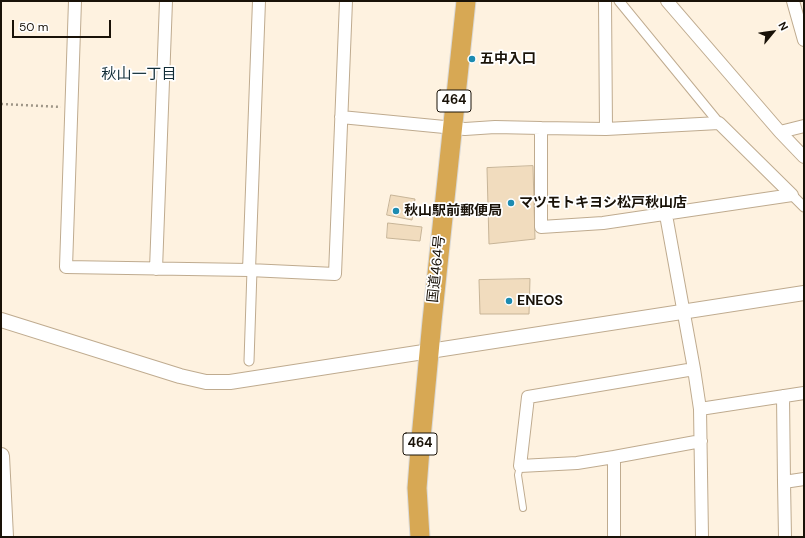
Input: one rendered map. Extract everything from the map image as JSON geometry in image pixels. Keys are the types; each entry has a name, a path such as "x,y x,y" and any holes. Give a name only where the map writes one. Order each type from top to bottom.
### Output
{"highway":[{"name":"国道464号","path":"420,537 417,488 429,351 466,1"}],"main road":[{"path":"1,456 5,537"}],"street":[{"path":"75,1 66,267 250,270 335,274 346,1"},
{"path":"156,269 166,1"},
{"path":"249,361 250,270 259,1"},
{"path":"605,1 606,128"},
{"path":"619,1 719,122 804,207"},
{"path":"667,1 780,132 804,156"},
{"path":"793,1 804,40"},
{"path":"341,117 465,129 494,127 606,128 719,122"},
{"path":"780,132 804,126"},
{"path":"541,128 541,227 603,223 666,215 792,195"},
{"path":"666,215 700,409 702,537"},
{"path":"1,320 165,371 206,382 230,382 804,293"},
{"path":"694,369 528,397 520,466 578,463 701,442"},
{"path":"700,409 804,393"},
{"path":"783,396 785,537"},
{"path":"614,457 614,537"},
{"path":"784,482 804,479"}],"lane":[{"path":"520,466 518,475 523,508"}],"path":[{"path":"1,104 71,107"}],"building":[{"name":"マツモトキヨシ松戸秋山店","path":"533,166 535,239 489,244 487,168"},
{"path":"391,195 415,199 412,220 387,215"},
{"path":"388,223 422,227 420,241 387,238"},
{"path":"530,279 529,314 480,314 479,280"}],"place":[{"name":"五中入口","path":"472,59"},
{"name":"マツモトキヨシ松戸秋山店","path":"511,203"},
{"name":"秋山駅前郵便局","path":"396,211"},
{"name":"ENEOS","path":"509,301"}],"district":[{"name":"秋山一丁目","path":"139,75"}]}
